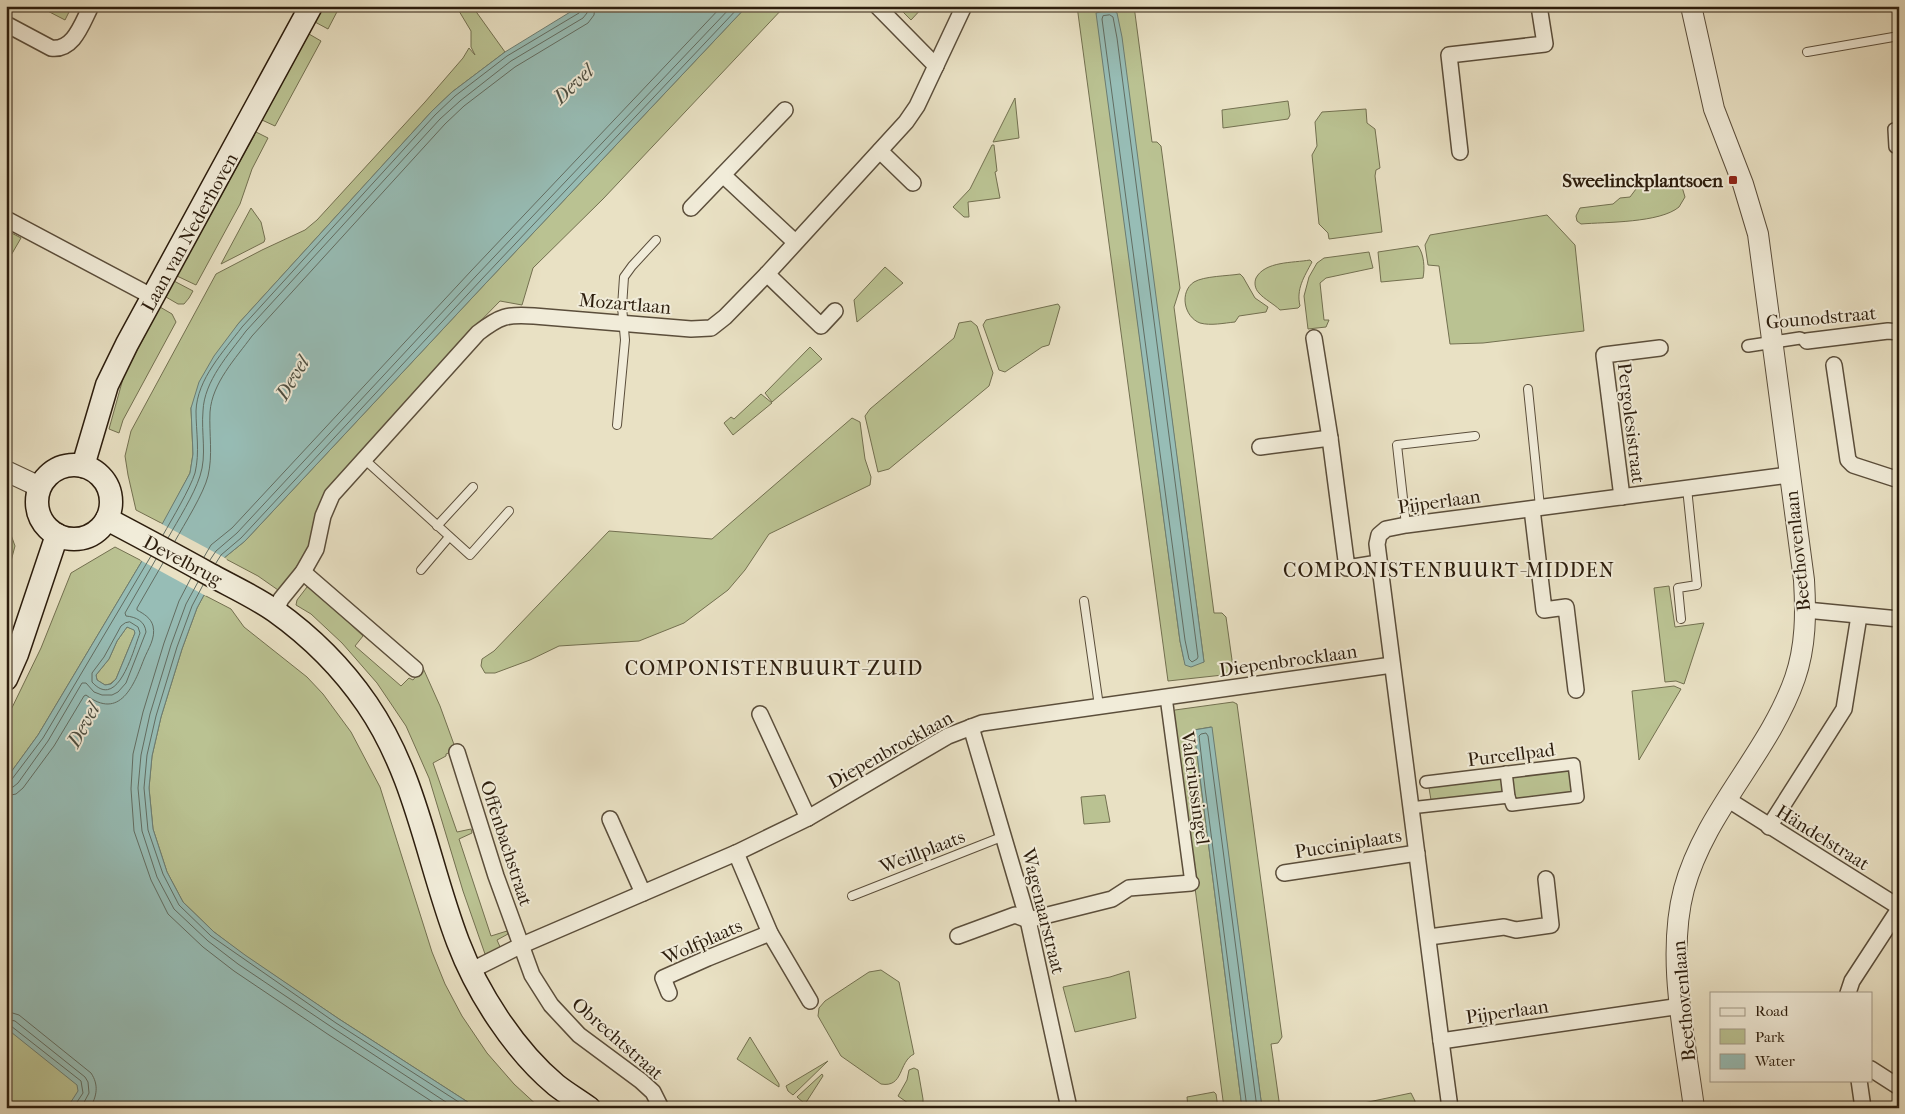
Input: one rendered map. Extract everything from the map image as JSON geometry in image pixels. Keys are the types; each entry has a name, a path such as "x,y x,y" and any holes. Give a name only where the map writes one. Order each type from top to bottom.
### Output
{"main road":[{"name":"Laan van Nederhoven","path":"83,466 107,385 127,344 311,6"},
{"path":"68,465 83,466 96,472 107,483 111,497 110,512 98,531 86,538 71,539 57,535 46,526 39,514 37,501 40,487 55,470 68,465"},
{"name":"Develbrug","path":"107,519 232,586 275,612 299,630 345,675 367,703 383,729 402,768 414,797 457,940 483,996 530,1060 556,1085 589,1108"},
{"path":"6,679 17,654 57,535"}],"street":[{"path":"6,24 51,48 58,49 66,47 73,40 91,6"},
{"path":"877,6 936,66"},
{"name":"Mozartlaan","path":"275,612 281,599 302,572 316,548 323,516 332,495 478,333 495,320 512,315 691,329 711,328 726,317 906,122 917,106 964,6"},
{"path":"1460,152 1449,55 1545,44 1539,6"},
{"name":"Beethovenlaan","path":"1691,6 1714,109 1743,184 1758,234 1804,580 1806,610 1803,643 1795,677 1783,706 1696,855 1684,889 1676,946 1681,1006 1694,1108"},
{"path":"691,208 786,110"},
{"path":"1894,129 1895,147"},
{"path":"880,151 914,183"},
{"path":"724,175 795,242"},
{"path":"6,219 153,297"},
{"path":"767,274 821,326 835,311"},
{"name":"Gounodstraat","path":"1748,346 1800,338 1808,341 1899,332"},
{"path":"1314,338 1330,438 1347,568 1378,563"},
{"name":"Pergolesistraat","path":"1622,497 1604,355 1660,348"},
{"path":"1834,365 1848,460 1853,465 1899,480"},
{"path":"1260,447 1330,438"},
{"path":"6,471 40,487"},
{"name":"Pijperlaan","path":"1681,1006 1441,1041 1377,544 1379,535 1386,529 1789,475"},
{"path":"1536,508 1544,610 1566,608 1576,690"},
{"path":"302,572 415,669"},
{"path":"1806,610 1899,619"},
{"path":"1769,827 1844,709 1859,616"},
{"name":"Diepenbrocklaan","path":"470,971 520,946 736,853 808,818 948,736 982,723 1392,665"},
{"name":"Valeriussingel","path":"1166,697 1191,883"},
{"path":"760,714 808,818"},
{"name":"Wagenaarstraat","path":"971,727 1028,920 1069,1108"},
{"name":"Offenbachstraat","path":"457,752 520,946"},
{"name":"Purcellpad","path":"1410,808 1509,797 1512,805 1578,796 1574,764 1426,782"},
{"path":"1506,772 1509,797"},
{"name":"Händelstraat","path":"1727,799 1899,908 1852,981 1848,992"},
{"path":"610,819 644,893"},
{"path":"736,853 770,933 810,1001"},
{"name":"Pucciniplaats","path":"1284,873 1417,853"},
{"path":"1429,938 1504,928 1516,930 1551,925 1546,879"},
{"path":"958,936 1015,915 1028,920 1112,899 1129,888 1191,883"},
{"name":"Wolfplaats","path":"669,994 663,978 770,933"},
{"name":"Obrechtstraat","path":"520,946 532,975 551,1005 579,1035 653,1092 661,1108"},
{"path":"1441,1041 1450,1108"},
{"path":"1872,1070 1899,1087"},
{"path":"1859,1082 1864,1108"}],"lane":[{"path":"1808,52 1899,36"},
{"path":"618,425 626,340 623,323 624,277 656,240"},
{"path":"1528,388 1536,508"},
{"path":"1406,526 1397,446 1475,436"},
{"path":"364,459 470,555 508,511"},
{"path":"437,526 473,487"},
{"path":"1681,619 1678,588 1697,585 1687,488"},
{"path":"422,570 449,537"},
{"path":"1084,601 1099,706"},
{"name":"Weillplaats","path":"852,896 1004,836"}],"green space":[{"path":"38,6 72,6 65,20"},
{"path":"324,6 340,6 328,29 315,22"},
{"path":"456,6 472,6 505,52 452,92 432,111 238,324 191,408 193,454 190,473 163,524 136,510 125,456 131,431 216,274 305,230 317,220 425,102 463,58 469,48 475,55 471,47 471,31"},
{"path":"747,6 785,6 603,199 533,268 522,305 500,301 456,346 320,505 309,547 295,570 278,590 258,576 224,558 245,541"},
{"path":"897,6 924,6 911,20"},
{"path":"1077,6 1134,6 1152,142 1157,142 1161,146 1180,288 1174,307 1214,613 1222,613 1226,617 1233,667 1232,674 1168,681","holes":["1097,13 1164,361 1204,662 1184,660 1180,641"]},
{"path":"309,34 321,41 275,126 262,120"},
{"path":"1015,98 1019,138 993,142"},
{"path":"1288,101 1290,115 1288,119 1223,128 1222,110"},
{"path":"1366,109 1367,123 1375,129 1380,168 1376,170 1375,176 1382,232 1329,239 1328,233 1319,224 1312,155 1317,146 1315,122 1322,112"},
{"path":"256,132 268,138 252,169 240,204 196,285 177,276"},
{"path":"992,145 994,145 997,171 995,172 1000,198 968,202 969,217 964,217 953,207 970,189"},
{"path":"1675,181 1682,187 1685,197 1679,207 1670,212 1632,221 1581,224 1577,221 1576,216 1580,208 1613,204 1620,198 1630,197 1639,185"},
{"path":"251,208 261,222 264,242 221,264"},
{"path":"1547,215 1575,245 1584,331 1483,343 1450,344 1439,266 1428,265 1425,245 1430,235"},
{"path":"6,230 21,238 6,264"},
{"path":"1418,246 1424,261 1423,278 1381,282 1378,252"},
{"path":"1369,252 1373,268 1326,278 1320,283 1324,320 1329,320 1326,327 1308,329 1304,296 1309,277 1317,263 1324,258"},
{"path":"1310,260 1312,262 1300,289 1300,306 1298,308 1280,310 1257,290 1256,278 1266,268"},
{"path":"885,267 903,283 857,322 854,300"},
{"path":"1240,274 1255,298 1268,307 1266,312 1239,316 1235,322 1213,324 1200,323 1190,315 1185,304 1186,292 1189,286 1198,280 1210,277"},
{"path":"174,281 193,291 184,304 178,304 166,297"},
{"path":"1058,304 1060,307 1049,345 1042,347 1005,372 999,370 983,325 986,320"},
{"path":"160,307 172,314 176,322 123,420 119,433 109,429 124,375"},
{"path":"971,321 977,326 993,373 989,386 889,469 878,472 865,416 870,409 954,338 959,323"},
{"path":"810,347 822,359 772,402 765,393"},
{"path":"761,394 772,403 733,435 724,423 731,417 734,419"},
{"path":"852,418 860,422 865,459 871,477 870,485 769,534 745,570 728,590 684,623 639,641 559,646 530,660 495,673 485,673 481,666 482,659 494,651 609,531 712,539"},
{"path":"6,521 15,546 6,580"},
{"path":"115,547 142,561 38,735 6,779 6,720 41,648 71,573"},
{"path":"1669,586 1675,627 1704,623 1684,684 1676,681 1665,682 1654,588"},
{"path":"307,587 316,592 363,636 355,646 401,686 409,678 413,680 423,668 440,706 456,750 433,763 457,832 471,829 472,833 459,839 491,936 507,931 508,934 497,940 501,949 485,954 463,891 429,778 406,726 377,683 342,643 311,614 296,605 297,600"},
{"path":"204,595 231,609 244,627 307,677 323,694 351,732 380,787 432,952 445,984 462,1016 487,1053 514,1084 540,1108 477,1108 244,955 214,932 183,902 167,872 153,829 149,788 152,756 161,717 182,649 197,608"},
{"path":"127,627 135,630 135,633 116,679 110,684 105,685 97,680 96,675 109,659 117,641"},
{"path":"1674,686 1681,689 1639,760 1632,691"},
{"path":"1233,702 1237,704 1282,1037 1278,1043 1271,1044 1280,1108 1262,1108 1211,727 1194,730 1242,1108 1224,1108 1172,713 1175,710"},
{"path":"1570,767 1575,792 1515,800 1510,776"},
{"path":"1503,776 1505,791 1503,793 1431,800 1429,788 1431,784"},
{"path":"1105,795 1110,822 1084,824 1081,797"},
{"path":"881,970 899,982 914,1054 905,1063 894,1082 888,1084 881,1084 841,1056 818,1016 819,1008 825,1001 869,972"},
{"path":"1129,971 1136,1018 1075,1032 1063,987"},
{"path":"6,997 178,1108 6,1108"},
{"path":"750,1037 779,1084 779,1087 737,1059"},
{"path":"828,1061 793,1095 788,1091 786,1086"},
{"path":"914,1068 918,1070 923,1108 915,1108 898,1096 907,1080 909,1070"},
{"path":"822,1074 823,1076 805,1104 797,1097"},
{"path":"1214,1092 1218,1108 1188,1108 1187,1097"},
{"path":"1411,1093 1415,1101 1415,1108 1340,1108"}],"water":[{"name":"Devel","path":"580,6 747,6 245,541 224,558 197,608 182,649 161,717 152,756 149,788 153,829 167,872 183,902 214,932 245,955 339,1019 477,1108 67,1108 78,1091 77,1085 6,1028 6,779 38,735 142,561 190,473 193,454 191,408 199,382 214,356 238,324 432,111 452,92 505,52","holes":["127,627 134,630 135,633 116,679 111,684 105,685 97,680 96,675 109,659 117,641"]},
{"path":"1111,9 1117,13 1122,37 1204,662 1191,667 1185,665 1180,641 1096,13"},
{"path":"1212,727 1262,1108 1242,1108 1194,730"}],"pier":[{"path":"160,523 227,559 206,596 140,560"}],"place":[{"name":"Sweelinckplantsoen","path":"1733,180"}],"district":[{"name":"COMPONISTENBUURT-MIDDEN","path":"1449,570"},
{"name":"COMPONISTENBUURT-ZUID","path":"774,668"}]}
